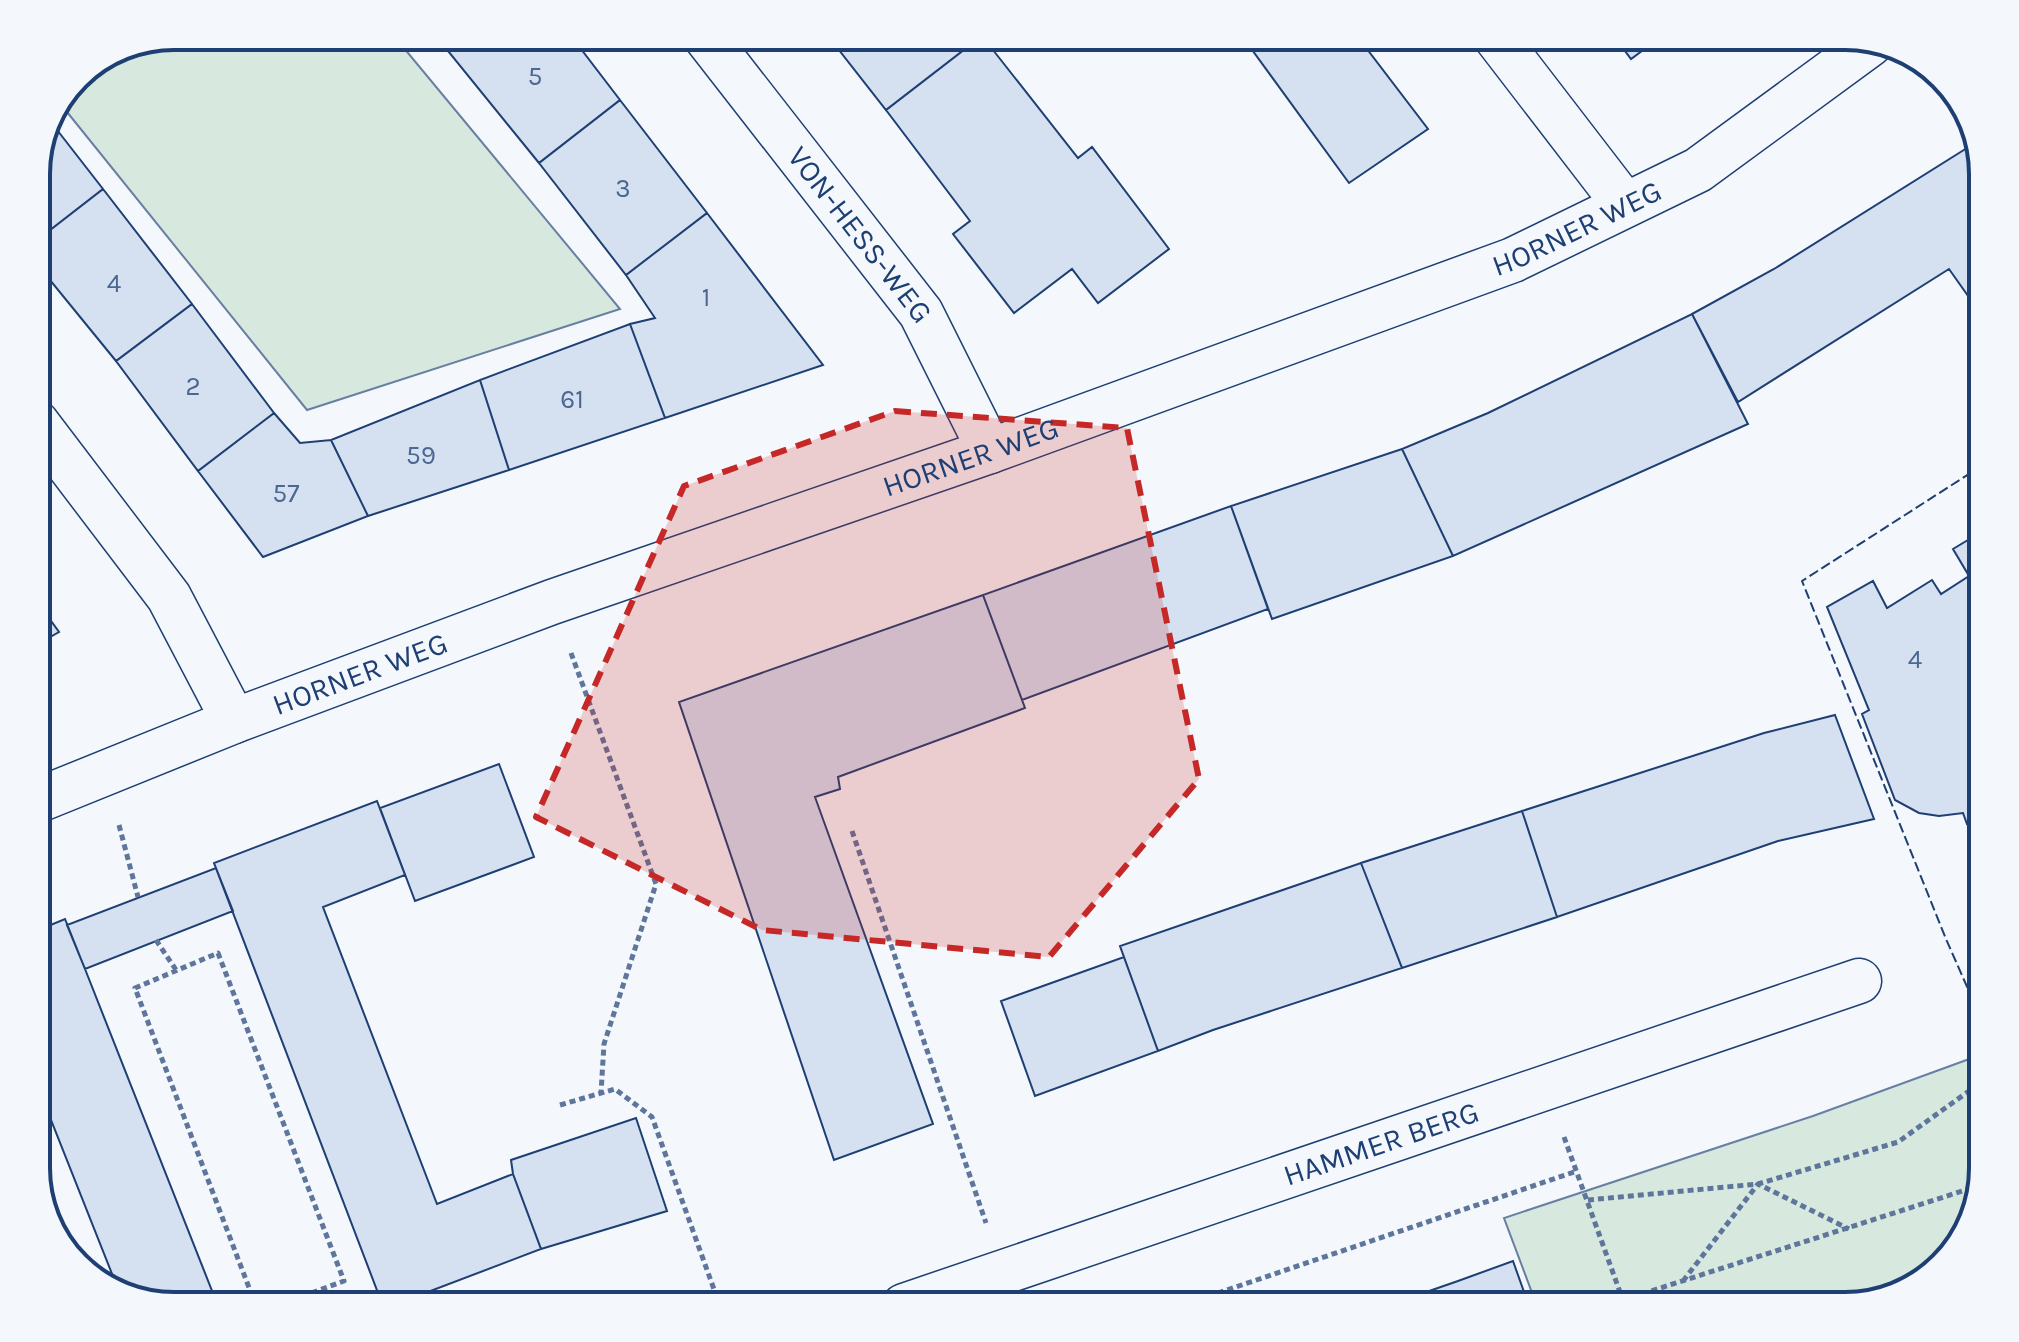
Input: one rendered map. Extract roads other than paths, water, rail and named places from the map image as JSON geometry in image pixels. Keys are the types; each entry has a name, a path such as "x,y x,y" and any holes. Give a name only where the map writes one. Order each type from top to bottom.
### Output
{"street":[{"name":"VON-HESS-WEG","path":"716,50 921,313 990,451"},
{"path":"1506,50 1625,205"},
{"name":"HORNER WEG","path":"50,795 234,721 552,602 990,451 1513,260 1698,170 1860,51"},
{"path":"50,440 169,597 234,721"},
{"name":"HAMMER BERG","path":"945,1292 1859,981"}]}
